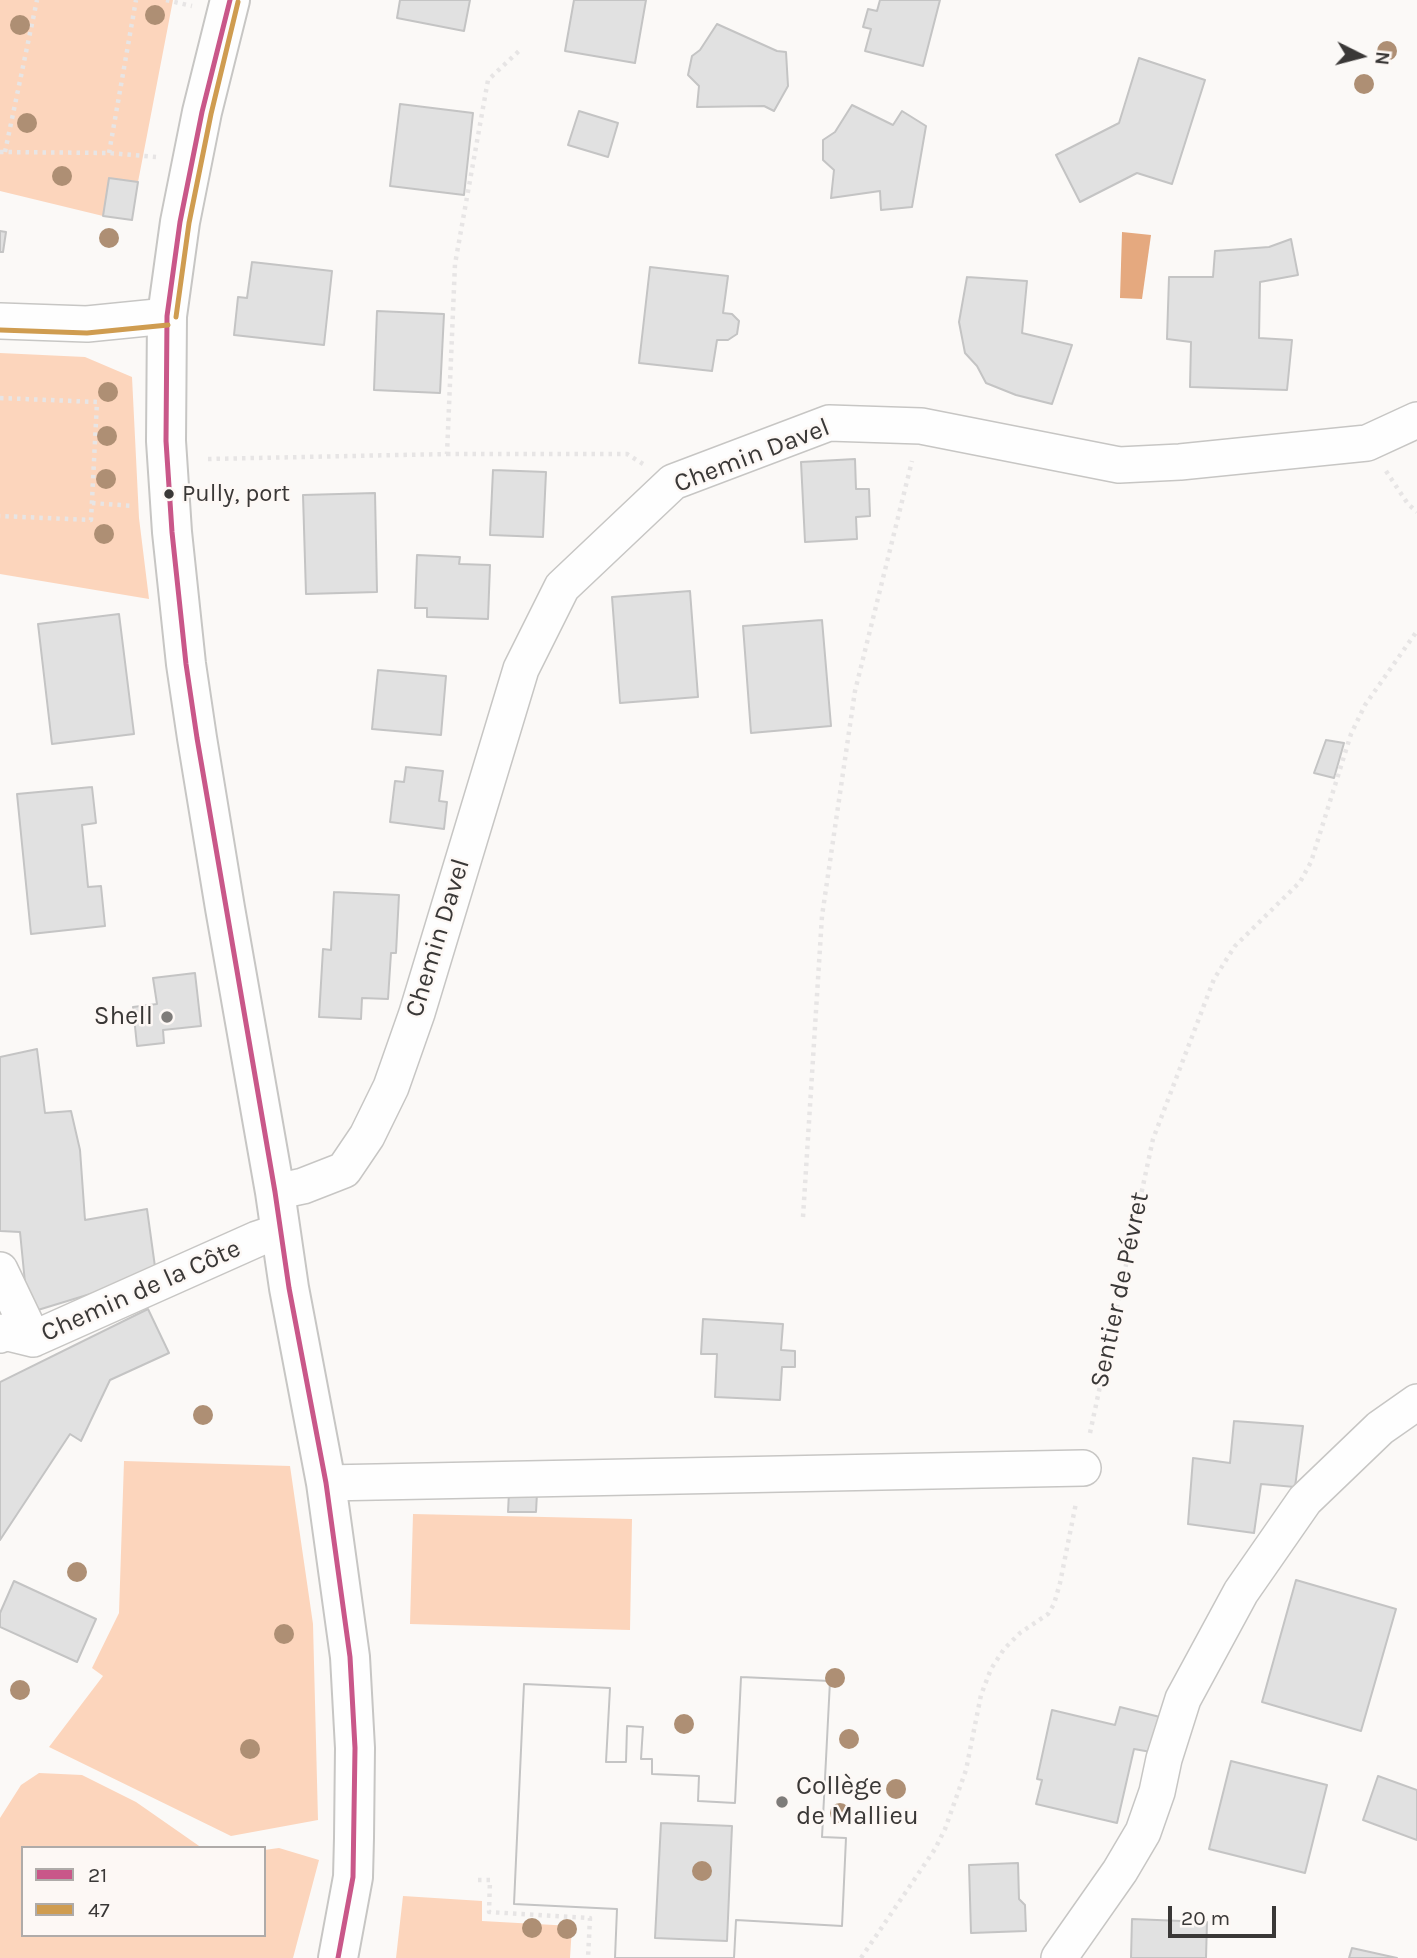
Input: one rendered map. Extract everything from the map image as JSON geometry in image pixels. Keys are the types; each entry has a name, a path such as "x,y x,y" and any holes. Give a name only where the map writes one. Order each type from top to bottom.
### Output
{"main road":[{"path":"212,3 199,126 180,222 167,316 166,416 172,532 186,664 289,1289 326,1483 349,1657 355,1748 353,1877 338,1958"}],"street":[{"path":"0,321 87,324 167,316"},
{"name":"Chemin Davel","path":"275,1192 303,1186 344,1170 366,1136 391,1087 417,1013 516,680 548,611 562,587 673,482 829,423 921,426 1119,465 1180,463 1367,443 1417,419"},
{"name":"Chemin de la Côte","path":"17,1337 281,1231"},
{"path":"0,1270 17,1337"},
{"path":"1059,1958 1120,1871 1143,1832 1183,1699 1241,1592 1305,1500 1380,1428 1417,1402"},
{"path":"326,1483 1083,1468"}],"path":[{"path":"37,0 3,152 109,152 160,158"},
{"path":"109,152 136,0"},
{"path":"166,0 212,3"},
{"path":"447,454 457,251 488,80 520,50"},
{"path":"0,398 97,402 91,520 0,516"},
{"path":"803,1217 822,916 855,691 921,426"},
{"path":"1367,443 1408,505 1417,512"},
{"path":"208,459 447,454 627,454 673,482"},
{"path":"92,503 144,506"},
{"name":"Sentier de Pévret","path":"861,1958 935,1849 945,1829 966,1770 981,1695 991,1669 1004,1649 1020,1633 1048,1614 1054,1604 1153,1139 1210,991 1235,946 1300,883 1311,862 1350,734 1365,705 1417,631"},
{"path":"478,1880 490,1880 489,1912 590,1918 588,1958"}],"shaded area":[{"path":"0,0 173,0 138,182 109,178 103,216 0,191"},
{"path":"1122,232 1151,235 1142,299 1120,298"},
{"path":"0,353 85,357 132,377 139,518 149,599 0,574"},
{"path":"124,1461 290,1466 313,1624 318,1820 231,1836 49,1747 103,1676 92,1668 119,1613"},
{"path":"413,1514 632,1519 630,1630 410,1624"},
{"path":"39,1773 82,1775 136,1802 199,1846 21,1846 21,1937 266,1937 266,1850 279,1848 319,1860 293,1958 0,1958 0,1818 21,1785"},
{"path":"403,1896 482,1901 482,1921 572,1926 570,1958 396,1958"}],"building":[{"path":"400,0 470,0 464,31 397,18"},
{"path":"574,0 646,0 635,63 565,51"},
{"path":"880,0 940,0 923,66 865,51 871,29 863,27 868,9 877,11"},
{"path":"717,24 777,51 786,52 788,86 774,111 764,106 697,107 699,86 688,75 692,56 700,50"},
{"path":"1139,58 1205,80 1172,184 1137,173 1080,202 1056,155 1119,123"},
{"path":"400,104 473,113 464,195 390,186"},
{"path":"852,105 893,125 902,111 926,126 912,207 881,210 880,191 831,198 834,170 823,160 823,140 835,132"},
{"path":"579,111 618,123 608,157 568,145"},
{"path":"109,178 138,182 132,220 103,216"},
{"path":"0,231 6,232 3,252 0,252"},
{"path":"1291,239 1298,275 1260,282 1259,338 1292,340 1287,390 1190,387 1191,342 1167,339 1169,277 1213,277 1215,251 1269,247"},
{"path":"252,262 332,271 324,345 234,335 238,297 247,298"},
{"path":"650,267 728,276 723,313 732,314 739,321 737,334 728,340 717,340 712,371 639,363"},
{"path":"967,277 1027,281 1022,333 1072,345 1052,404 1016,395 986,383 977,366 965,353 959,322"},
{"path":"377,311 444,314 440,393 374,390"},
{"path":"855,459 856,489 869,489 870,516 856,517 857,539 805,542 801,462"},
{"path":"493,470 546,472 543,537 490,535"},
{"path":"375,493 377,592 306,594 303,495"},
{"path":"417,555 460,557 459,564 490,565 488,619 427,617 427,608 415,608"},
{"path":"690,591 698,697 620,703 612,597"},
{"path":"119,614 134,734 52,744 38,624"},
{"path":"822,620 831,726 751,733 743,626"},
{"path":"378,670 446,676 441,735 372,729"},
{"path":"1326,740 1344,743 1334,778 1314,773"},
{"path":"406,767 443,771 439,801 447,802 444,829 390,822 395,781 404,782"},
{"path":"92,787 96,823 82,825 88,887 101,886 105,926 31,934 17,794"},
{"path":"334,892 399,895 396,953 391,953 388,999 362,998 361,1019 319,1017 323,949 331,950"},
{"name":"Shell","path":"195,973 201,1026 163,1030 164,1043 137,1046 133,1007 157,1004 153,978"},
{"path":"37,1049 45,1113 71,1111 80,1150 85,1220 147,1209 156,1274 28,1313 20,1232 0,1231 0,1057"},
{"path":"148,1309 169,1353 110,1380 81,1441 70,1434 0,1540 0,1382"},
{"path":"703,1319 783,1324 781,1350 795,1351 795,1367 782,1367 780,1400 715,1397 717,1354 701,1354"},
{"path":"1234,1421 1303,1426 1295,1487 1261,1484 1254,1533 1188,1524 1193,1458 1230,1463"},
{"path":"509,1492 537,1493 536,1512 508,1512"},
{"path":"1296,1580 1396,1609 1361,1731 1262,1702"},
{"path":"14,1581 96,1619 77,1662 0,1627 0,1613"},
{"name":"Collège de Mallieu","path":"741,1677 830,1681 822,1837 846,1838 842,1926 736,1920 734,1958 615,1958 617,1909 514,1904 524,1684 610,1688 606,1762 626,1762 627,1726 643,1727 641,1759 652,1759 652,1774 699,1776 698,1801 735,1803","holes":["661,1823 732,1826 727,1941 655,1938"]},
{"name":"Collège de Mallieu","path":"741,1677 830,1681 822,1837 846,1838 842,1926 736,1920 734,1958 615,1958 617,1909 514,1904 524,1684 610,1688 606,1762 626,1762 627,1726 643,1727 641,1759 652,1759 652,1774 699,1776 698,1801 735,1803"},
{"path":"1120,1707 1160,1717 1151,1752 1134,1749 1117,1823 1036,1804 1042,1780 1037,1779 1052,1710 1115,1725"},
{"path":"1231,1761 1327,1785 1305,1873 1209,1849"},
{"path":"1378,1776 1417,1790 1417,1840 1363,1820"},
{"path":"1018,1863 1019,1899 1025,1905 1026,1931 971,1933 969,1865"},
{"path":"1132,1919 1207,1922 1206,1958 1131,1958"},
{"path":"1352,1948 1397,1958 1349,1958"}],"transit line":[{"name":"21","path":"230,0 202,112 180,222 167,316 166,441 172,532 197,738 289,1288 326,1483 350,1657 355,1748 353,1877 338,1958"},
{"name":"47","path":"176,317 189,223 211,114 238,2"},
{"name":"47","path":"0,330 87,333 168,325"}],"place":[{"name":"Pully, port","path":"169,494"},
{"name":"Shell","path":"167,1017"},
{"name":"Collège de Mallieu","path":"782,1802"}]}
